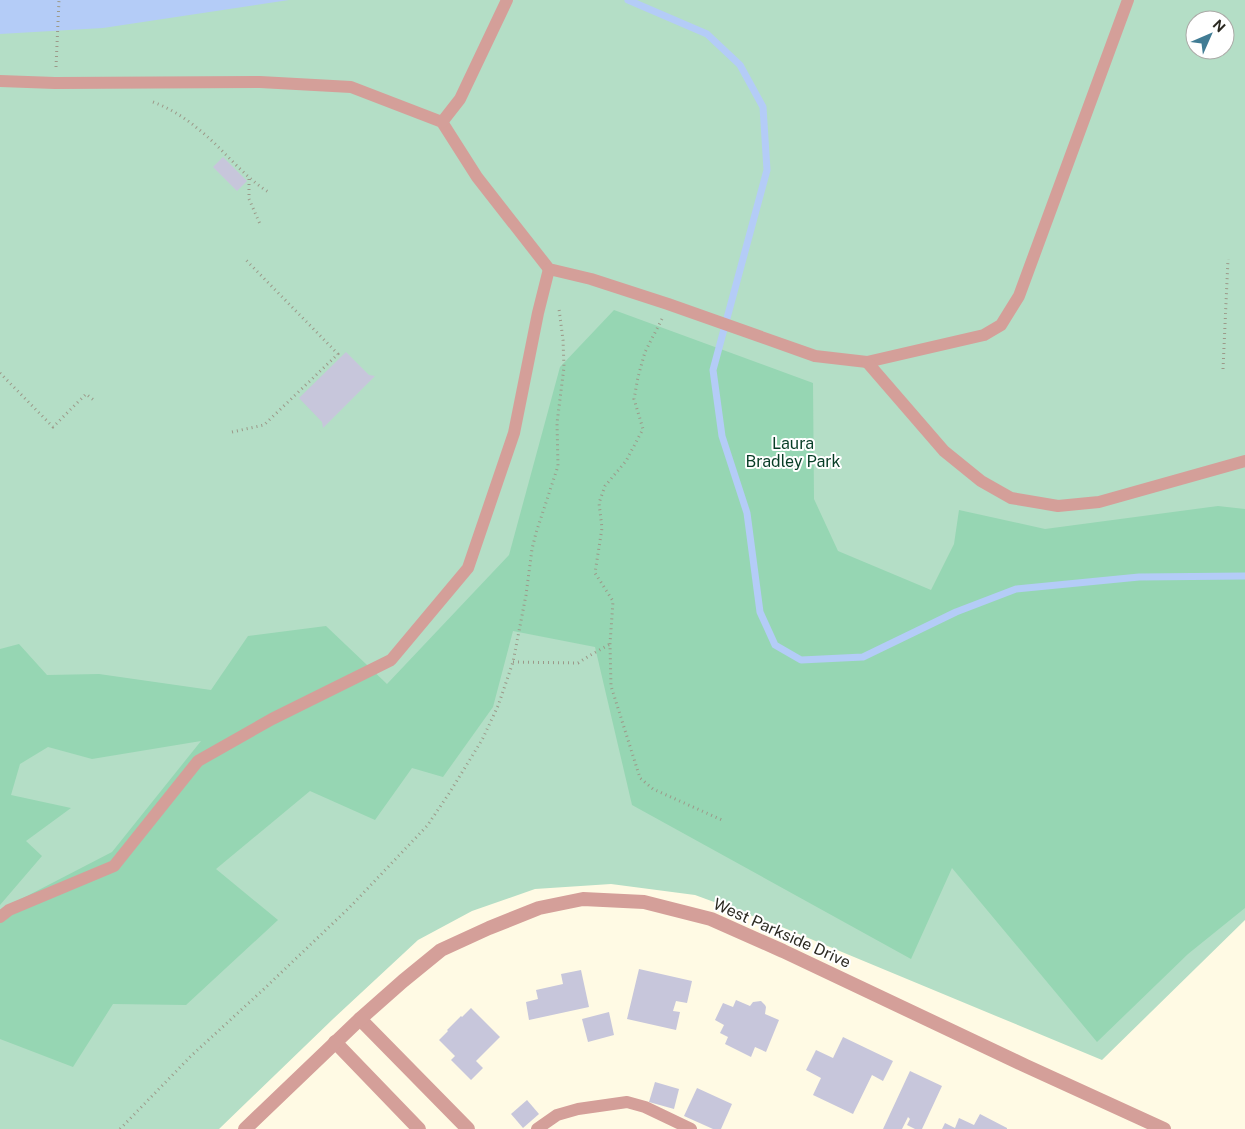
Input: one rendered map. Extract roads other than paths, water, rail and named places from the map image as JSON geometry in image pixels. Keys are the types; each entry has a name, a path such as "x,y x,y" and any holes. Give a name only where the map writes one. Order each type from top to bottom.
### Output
{"street":[{"name":"West Parkside Drive","path":"245,1129 360,1019 441,950 539,908 583,899 644,902 711,919 784,951 1164,1129"},
{"path":"360,1019 468,1129"},
{"path":"335,1042 420,1129"}],"lane":[{"path":"442,122 460,98 507,0"},
{"path":"0,81 260,82 351,87 442,122 477,176 550,269 591,279 668,304 815,356 867,362 984,335 1001,325 1019,296 1128,0"},
{"path":"0,917 9,910 114,866 198,761 272,719 391,660 468,568 514,433 538,313 550,269"},
{"path":"867,362 944,451 981,481 1011,498 1058,506 1099,502 1245,461"},
{"path":"537,1129 557,1115 578,1109 628,1102 645,1107 691,1129"}],"water":[{"path":"0,0 289,0 103,28 0,34"}],"waterway":[{"path":"628,0 707,34 740,65 763,107 767,170 713,370 722,436 747,513 760,612 775,645 801,660 863,657 956,612 1016,589 1139,577 1245,576"}],"park label":[{"name":"Laura Bradley Park","path":"793,452"}]}
